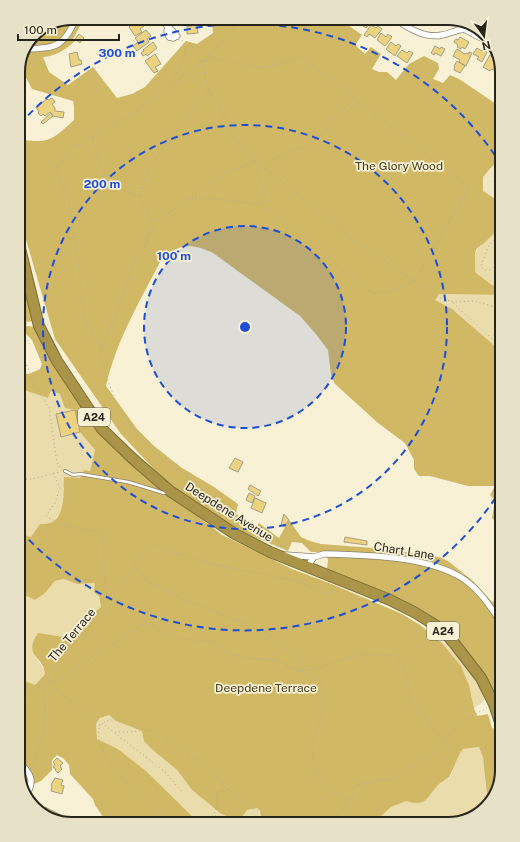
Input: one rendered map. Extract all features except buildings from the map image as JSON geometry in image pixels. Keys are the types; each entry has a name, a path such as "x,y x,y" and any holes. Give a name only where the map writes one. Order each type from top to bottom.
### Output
{"highway":[{"name":"Deepdene Avenue","path":"25,269 39,326 57,361 102,429 132,458 170,491 235,534 270,552 390,600 435,625 445,633 473,666 481,678 494,704 495,709"}],"street":[{"path":"32,49 54,47 62,42 72,25"},
{"path":"168,25 167,32 169,37 173,38 177,36"},
{"path":"406,25 433,36 441,36 464,29 479,37"},
{"name":"Chart Lane","path":"270,552 314,557 324,554 338,554 392,558 442,569 466,581 476,590 495,615"},
{"path":"307,567 314,557"},
{"path":"25,768 32,779 32,785 30,790"}],"lane":[{"path":"65,471 73,475 80,474 128,482 164,494 170,491"}],"path":[{"path":"102,348 85,321 77,252 68,201 56,166 74,147 134,114 161,90 202,62 233,33 234,25"},
{"path":"177,36 202,62 209,90 217,102 235,139 256,161 331,221 340,225 350,238 431,295 453,302 474,301 495,306"},
{"path":"172,83 184,57 186,44"},
{"path":"202,62 214,58 262,68 303,57 469,188 414,282 390,292 373,293 356,282 302,234 283,222 267,205 256,161"},
{"path":"146,245 151,220 140,197 147,172 171,136 209,90"},
{"path":"261,165 315,141 354,98"},
{"path":"92,137 108,184 140,197"},
{"path":"256,161 225,173 189,200 155,222 146,245 136,257 117,312 99,355 117,406 135,431 154,450 200,487 228,513 296,555"},
{"path":"189,200 208,198 267,205"},
{"path":"495,238 488,247 481,266 484,270 490,270 495,265"},
{"path":"453,302 495,341"},
{"path":"25,324 39,326"},
{"path":"25,339 30,344"},
{"path":"25,361 34,384 49,408 57,463 59,468 65,471"},
{"path":"25,479 65,471"},
{"path":"53,473 60,488 55,503 46,516 56,523 84,530 102,532 107,605"},
{"name":"The Terrace","path":"25,704 107,605 110,596 152,545 162,547 174,554 296,582 328,593 333,592 337,587"},
{"path":"134,565 146,580 153,584 184,599 263,630 314,669"},
{"path":"110,596 128,606 145,622 174,638 214,642 232,655 254,659 276,660 300,671 322,684 322,718 313,743 314,772 332,792 351,800 354,786 384,779 394,780 402,770 409,770 443,744 458,723 494,704"},
{"path":"46,678 53,682 140,627 145,622"},
{"path":"300,671 314,669 362,654 398,656 409,682 410,702 425,717 443,744"},
{"path":"46,678 55,688 100,725"},
{"path":"30,774 44,730 45,702 42,683"},
{"path":"144,730 119,720 106,721 100,725 98,730 99,742 104,754 113,766 165,817"},
{"path":"102,723 165,772 183,793"},
{"path":"114,733 134,730 140,732 144,730 147,732 149,729 158,731 167,741 186,749 190,756 200,762 229,790 268,817"},
{"path":"210,817 217,808 217,792 229,790"},
{"path":"334,817 346,804 348,798"},
{"path":"214,814 217,817"}],"shaded area":[{"path":"495,163 495,199 483,192 483,177"},
{"path":"495,231 495,285 492,285 475,272 476,252"},
{"path":"439,294 495,295 495,346 452,309 434,300"},
{"path":"25,390 48,398 51,391 60,394 75,410 80,432 95,450 90,471 63,488 62,508 58,517 55,521 40,525 25,545"},
{"path":"64,579 77,584 95,583 101,607 77,626 69,638 33,654 45,670 45,674 35,685 25,681 25,597 45,593 55,581"},
{"path":"442,643 448,644 459,656 482,690 485,697 483,702 474,708 469,685 461,666"},
{"path":"109,715 116,721 142,731 154,751 177,770 192,790 220,813 228,817 193,817 146,771 118,749 97,739 96,723 100,718"},
{"path":"479,747 483,758 487,796 479,805 463,815 457,816 379,817 391,807 406,800 422,802 425,800 438,784 451,775 463,749"},
{"path":"257,808 260,811 261,817 241,817 247,810"}],"green space":[{"name":"The Glory Wood","path":"80,25 73,39 75,41 60,52 43,57 49,72 68,85 93,67 117,98 132,94 145,87 186,41 197,44 213,33 212,25 348,25 362,35 355,45 365,54 371,47 381,54 372,69 379,72 387,72 396,80 409,64 424,56 438,63 439,69 433,79 443,83 450,75 459,79 495,103 495,163 483,177 483,191 495,200 495,233 476,250 475,272 492,285 495,285 495,295 439,294 435,300 452,309 495,346 495,486 468,486 430,476 419,476 414,469 414,460 405,443 378,423 335,384 331,375 328,350 300,316 213,253 199,247 186,246 174,250 161,260 122,337 110,369 106,386 137,429 154,446 182,468 214,487 238,504 236,514 257,526 259,523 279,538 289,520 301,537 321,544 386,549 439,557 448,561 473,581 492,602 495,600 495,696 488,682 467,651 455,637 428,614 403,601 327,569 328,560 326,552 311,552 302,543 292,542 288,551 250,535 210,514 165,481 121,434 55,339 25,236 25,140 41,141 52,138 74,120 73,101 32,89 25,76 25,69 29,54 33,46 46,33 63,26"},
{"path":"25,291 34,321 27,322 25,320"},
{"name":"Deepdene Terrace","path":"26,326 38,327 98,429 126,460 222,535 292,569 402,614 420,625 442,643 461,666 469,685 477,716 488,714 492,728 495,729 495,776 487,796 483,758 479,747 463,749 452,772 425,800 418,803 406,801 391,807 380,817 261,817 260,811 257,808 247,810 242,817 228,817 220,813 192,790 177,770 144,741 142,731 116,721 109,715 100,718 96,723 97,739 118,749 146,771 193,817 103,817 95,805 93,799 70,774 69,765 63,758 57,755 52,760 52,770 41,781 34,784 31,773 25,766 25,681 35,685 45,674 44,668 33,652 32,647 34,641 38,633 69,638 77,626 101,607 99,596 94,592 95,583 77,584 64,579 55,581 45,593 35,600 27,596 25,597 25,535 31,537 40,524 49,523 59,516 63,503 64,477 80,478 84,470 90,471 95,450 80,432 75,410 65,408 60,394 51,391 48,398 25,390 25,373 29,374 40,369 42,364 32,340 25,333"},
{"path":"495,486 495,500 490,495"},
{"path":"495,500 495,521 492,518"}]}
